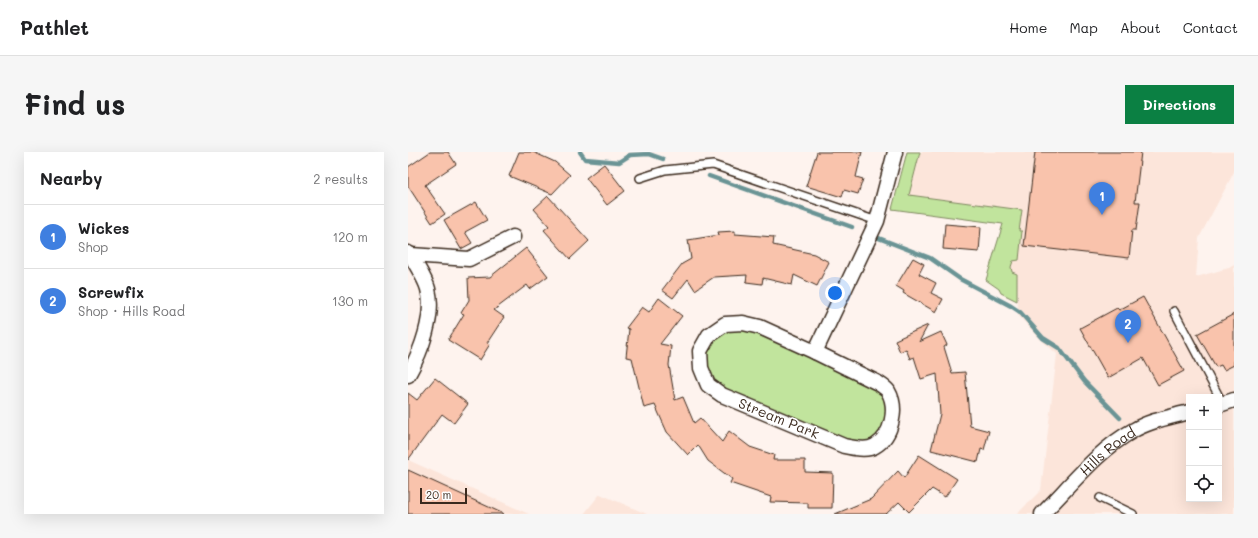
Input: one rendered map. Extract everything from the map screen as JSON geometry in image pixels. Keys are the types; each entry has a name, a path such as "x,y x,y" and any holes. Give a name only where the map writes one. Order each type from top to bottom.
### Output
{"street":[{"path":"815,352 877,221 895,152"},
{"path":"410,254 469,259 513,237"},
{"path":"408,375 418,357 425,334 430,307 428,288 410,254"},
{"name":"Stream Park","path":"743,323 760,327 815,352 878,383 887,390 893,412 891,426 885,438 874,447 858,449 844,446 722,395 708,385 701,368 700,351 709,335 726,324 743,323"},
{"name":"Hills Road","path":"1042,514 1100,455 1118,440 1134,430 1152,422 1186,413"}],"lane":[{"path":"640,178 665,170 713,165 877,221"},
{"path":"1174,311 1225,403"},
{"path":"1100,498 1133,514"}],"shaded area":[{"path":"920,152 1234,152 1234,172 1199,238 1196,277 1229,268 1234,265 1234,514 1017,514 1041,490 1057,354 1040,339 1018,315 1017,274 1012,272 1011,267 1013,261 1019,260 1021,231 1019,231 1022,210 908,195"},
{"path":"408,460 529,514 408,514"},
{"path":"600,494 647,514 584,514"}],"green space":[{"path":"907,152 920,152 909,195 1022,210 1019,231 1022,231 1019,260 1013,261 1011,267 1012,272 1017,274 1017,301 1001,293 999,289 986,280 1003,224 892,209"},
{"path":"741,329 754,332 876,387 884,397 887,411 887,417 882,430 878,435 870,440 855,444 721,388 713,381 706,366 709,346 718,336 725,332"}],"building":[{"path":"430,152 448,152 456,164 425,185 445,214 432,223 408,186 408,167"},
{"path":"519,152 533,152 555,162 570,175 552,194 509,176"},
{"path":"817,152 862,152 856,177 863,179 858,194 844,190 842,197 806,186"},
{"path":"1035,152 1141,152 1135,202 1140,202 1136,230 1132,230 1129,258 1024,246"},
{"path":"604,164 625,191 607,205 586,178"},
{"path":"548,196 589,241 570,259 544,230 549,226 534,209"},
{"path":"476,202 487,220 465,232 472,243 461,249 444,220"},
{"path":"945,224 981,227 979,252 943,249"},
{"path":"735,231 735,234 774,237 773,245 814,254 829,262 817,286 794,275 792,285 763,278 762,284 746,282 747,275 714,277 695,290 688,279 673,298 662,290 682,264 691,259 688,240 719,235 718,232"},
{"path":"526,248 548,276 530,289 527,285 494,310 504,317 487,343 490,344 480,360 448,340 464,314 461,313 469,300 468,278 490,277"},
{"path":"913,258 924,264 919,274 936,283 931,293 943,299 936,312 903,293 904,291 896,286"},
{"path":"1143,297 1184,371 1158,385 1143,358 1108,378 1080,328 1117,308 1119,310"},
{"path":"659,298 682,316 660,344 671,346 669,365 675,400 683,397 694,423 700,418 722,442 729,431 750,447 774,455 773,460 805,460 805,472 833,473 832,508 808,508 808,503 770,502 771,497 730,483 732,479 708,461 698,445 688,455 667,432 655,405 644,408 632,358 626,357 629,329 626,328 642,307 649,312"},
{"path":"1234,314 1234,365 1224,370 1221,365 1216,367 1197,334"},
{"path":"928,325 919,342 941,332 947,345 944,347 952,373 965,372 970,426 989,431 984,450 981,449 978,462 931,450 940,414 937,374 921,379 914,357 910,359 906,349 900,352 895,340"},
{"path":"435,378 468,404 454,423 442,414 408,460 408,393 417,400"},
{"path":"919,455 957,479 945,497 932,489 909,512 899,502 886,514 835,514 871,499 898,471 904,478"},
{"path":"408,470 504,514 408,514"}],"waterway":[{"path":"580,152 585,159 619,162 630,155 649,154 663,159"},
{"path":"709,176 852,227"},
{"path":"876,237 930,258 960,279 1020,312 1043,338 1059,348 1084,381 1120,418"}],"place":[{"name":"Wickes","path":"1102,215"},
{"name":"Screwfix","path":"1128,343"}]}
